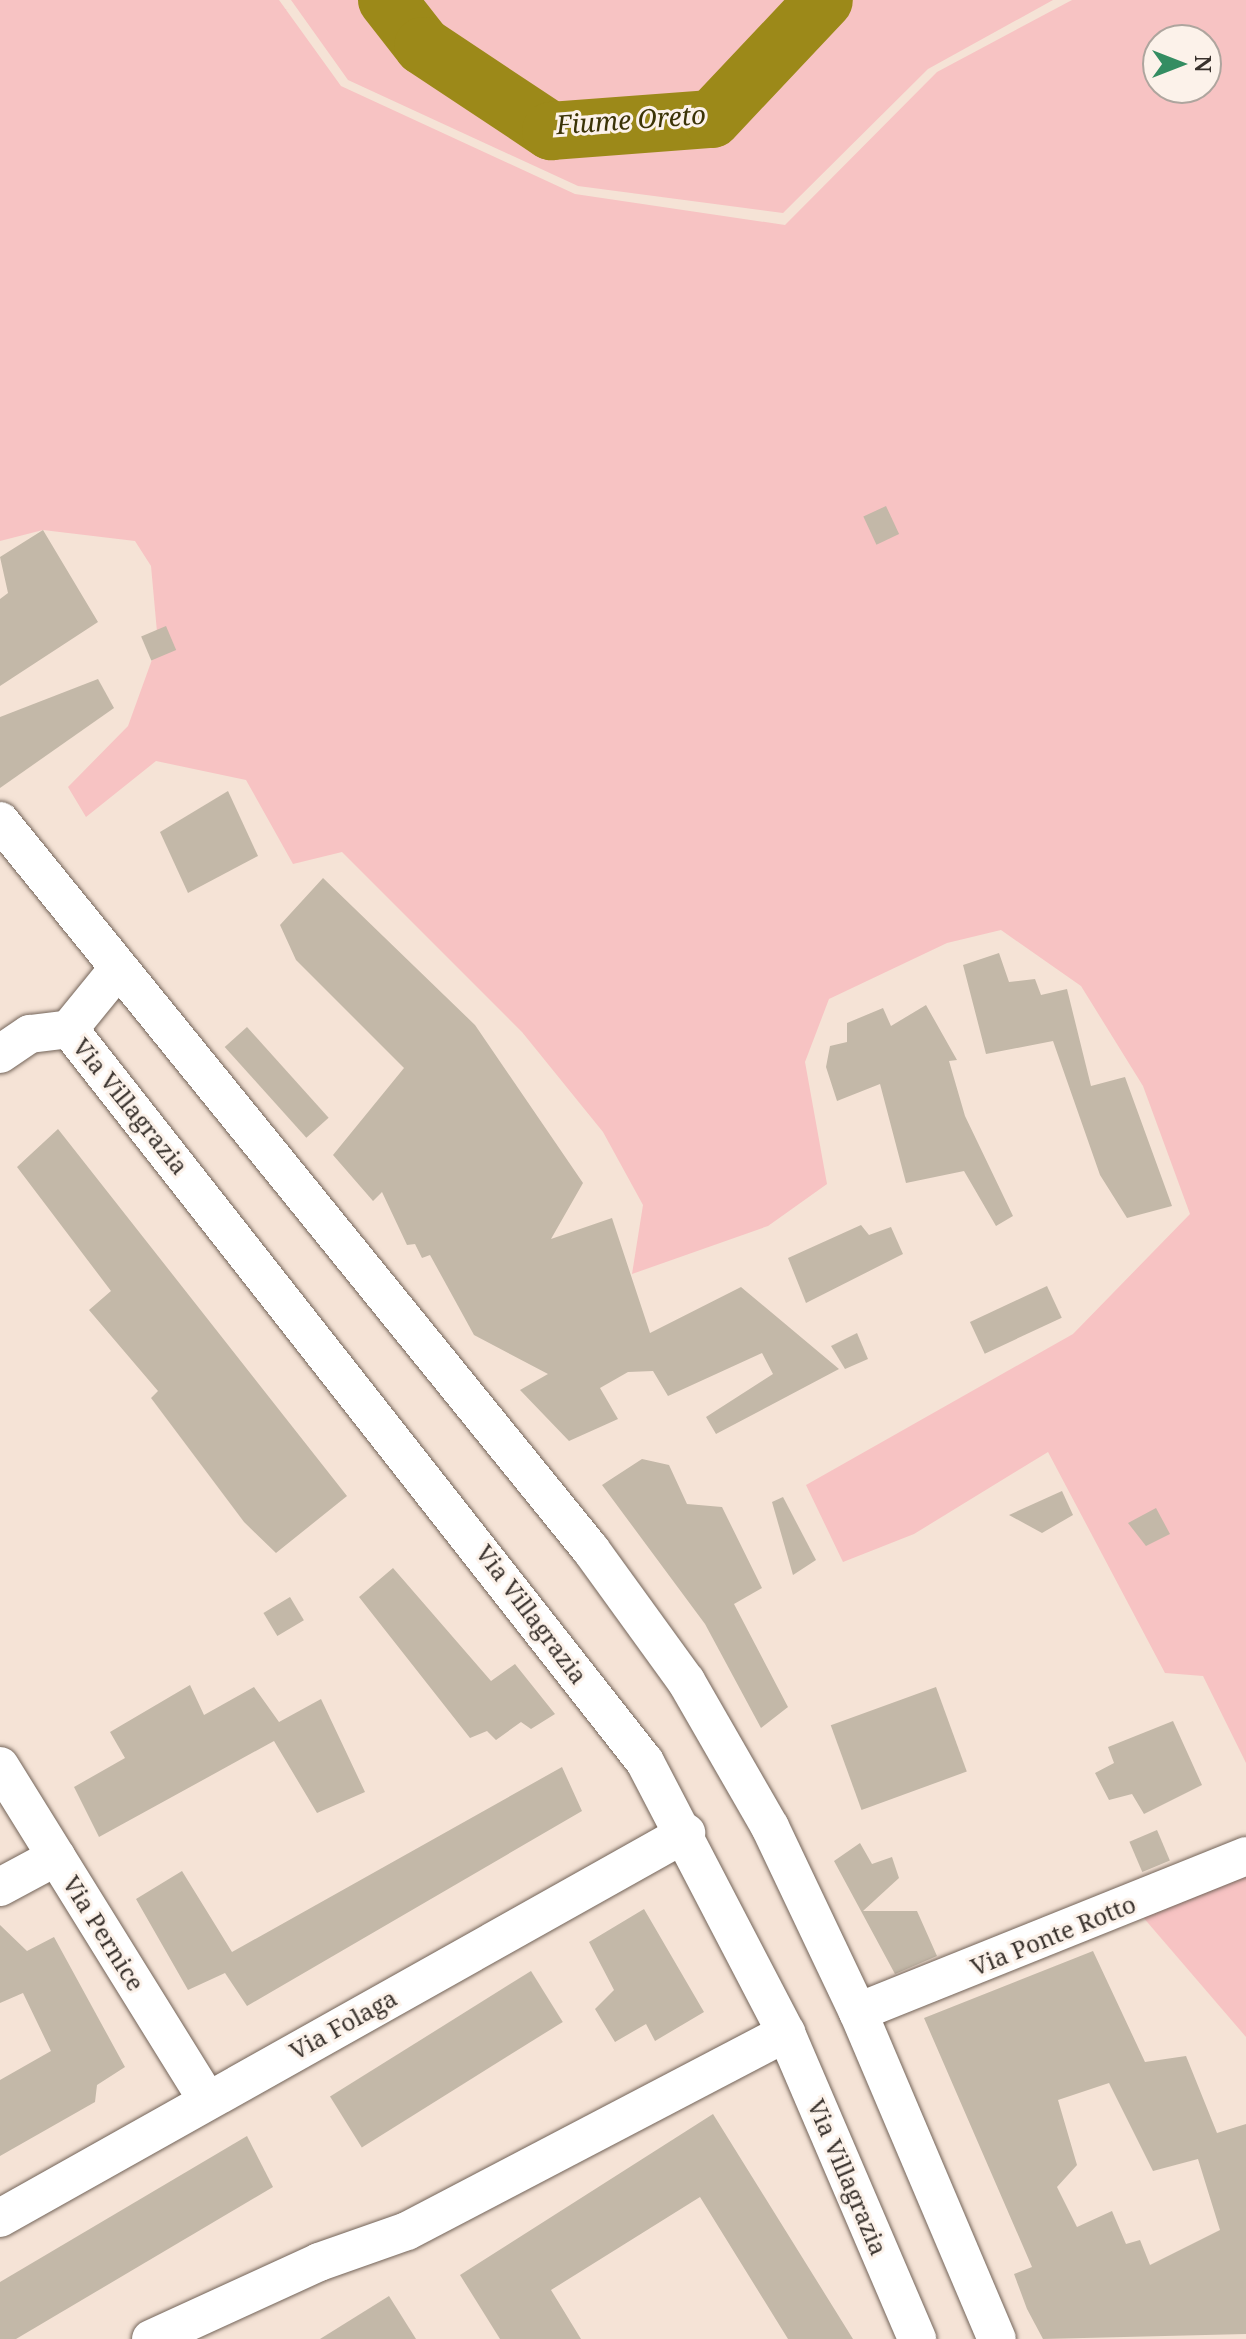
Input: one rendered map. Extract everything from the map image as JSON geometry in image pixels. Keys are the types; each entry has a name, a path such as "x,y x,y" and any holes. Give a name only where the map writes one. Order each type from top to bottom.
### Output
{"street":[{"path":"0,821 591,1550 686,1681 770,1827 858,2012 995,2338"},
{"name":"Via Villagrazia","path":"118,969 69,1029 416,1462 645,1762 686,1833 786,2033 917,2339"},
{"path":"0,1054 30,1034 69,1029"},
{"name":"Via Pernice","path":"0,1766 207,2100"},
{"name":"Via Folaga","path":"0,2218 686,1833"},
{"name":"Via Ponte Rotto","path":"858,2012 1246,1856"},
{"path":"0,1887 56,1857"},
{"path":"151,2339 319,2262 407,2231 786,2033"}],"shaded area":[{"path":"0,0 279,0 341,86 575,194 785,225 937,72 1072,0 1246,0 1246,1763 1203,1676 1165,1673 1048,1452 914,1534 843,1562 806,1485 1073,1334 1190,1214 1143,1086 1081,986 1001,930 947,943 829,999 805,1062 827,1184 768,1226 632,1274 643,1205 603,1132 522,1032 342,852 293,864 246,780 156,761 86,817 68,787 128,726 158,643 151,566 135,541 43,530 0,541"},
{"path":"291,0 1053,0 928,69 783,213 578,186 348,80"},
{"path":"1246,1866 1246,2037 1142,1916"}],"building":[{"path":"886,506 899,534 876,545 863,517"},
{"path":"43,530 98,622 0,686 0,599 8,593 0,557"},
{"path":"166,626 176,650 151,660 141,637"},
{"path":"98,679 114,708 0,788 0,717"},
{"path":"228,791 258,856 188,893 160,832"},
{"path":"323,878 475,1025 583,1183 551,1239 612,1218 650,1333 741,1287 839,1369 716,1434 706,1417 773,1374 762,1353 668,1396 653,1371 628,1372 600,1388 618,1419 569,1441 520,1390 548,1374 474,1335 430,1255 422,1258 415,1244 407,1245 382,1192 373,1201 333,1155 404,1068 296,960 280,925"},
{"path":"999,953 1009,982 1035,979 1041,995 1067,989 1091,1086 1125,1077 1172,1206 1127,1218 1100,1175 1053,1041 986,1054 963,965"},
{"path":"926,1005 957,1060 949,1061 965,1116 1013,1216 996,1226 964,1171 906,1183 880,1084 837,1101 826,1067 830,1046 847,1042 847,1023 883,1008 891,1026"},
{"path":"247,1027 329,1118 306,1138 225,1047"},
{"path":"58,1129 347,1496 276,1553 244,1522 151,1398 158,1391 89,1310 111,1291 17,1167"},
{"path":"861,1225 869,1235 891,1227 903,1254 806,1303 788,1258"},
{"path":"1047,1286 1062,1318 985,1354 970,1322"},
{"path":"857,1333 868,1359 845,1369 831,1346"},
{"path":"642,1459 669,1465 687,1504 722,1507 762,1588 734,1604 788,1707 761,1728 705,1624 602,1485"},
{"path":"1062,1491 1073,1515 1042,1533 1009,1515"},
{"path":"783,1497 816,1560 793,1575 772,1502"},
{"path":"1156,1508 1170,1534 1146,1546 1128,1523"},
{"path":"393,1568 491,1681 515,1664 555,1714 531,1729 521,1722 496,1740 487,1731 470,1738 359,1597"},
{"path":"290,1597 304,1620 277,1636 263,1613"},
{"path":"190,1685 204,1715 254,1687 279,1722 321,1699 365,1792 317,1813 274,1741 99,1837 74,1787 125,1758 110,1732"},
{"path":"936,1687 967,1772 862,1810 831,1725"},
{"path":"1173,1721 1202,1785 1144,1814 1132,1794 1109,1800 1095,1773 1114,1763 1108,1747"},
{"path":"562,1767 582,1811 247,2006 225,1973 188,1990 136,1899 182,1871 232,1952"},
{"path":"1157,1830 1170,1860 1142,1872 1129,1842"},
{"path":"860,1843 872,1864 892,1857 899,1878 863,1911 917,1911 937,1956 895,1974 834,1861"},
{"path":"644,1909 704,2012 655,2041 646,2024 615,2042 595,2009 614,1990 589,1942"},
{"path":"0,1925 27,1951 54,1937 125,2067 97,2085 95,2102 0,2156 0,2080 51,2051 23,1993 0,2003"},
{"path":"1093,1951 1145,2062 1186,2056 1217,2133 1246,2124 1246,2334 1043,2339 1014,2274 1032,2267 924,2018","holes":["1109,2083 1153,2171 1198,2159 1220,2230 1150,2265 1140,2240 1126,2244 1112,2211 1077,2227 1057,2187 1077,2165 1058,2100"]},
{"path":"531,1971 563,2022 362,2147 330,2097"},
{"path":"713,2114 853,2339 788,2339 700,2197 551,2290 581,2339 500,2339 460,2275"},
{"path":"247,2136 273,2187 16,2339 0,2339 0,2282"},
{"path":"389,2296 416,2339 320,2339"}],"waterway":[{"name":"Fiume Oreto","path":"387,0 423,46 551,131 712,119 824,0"}]}
